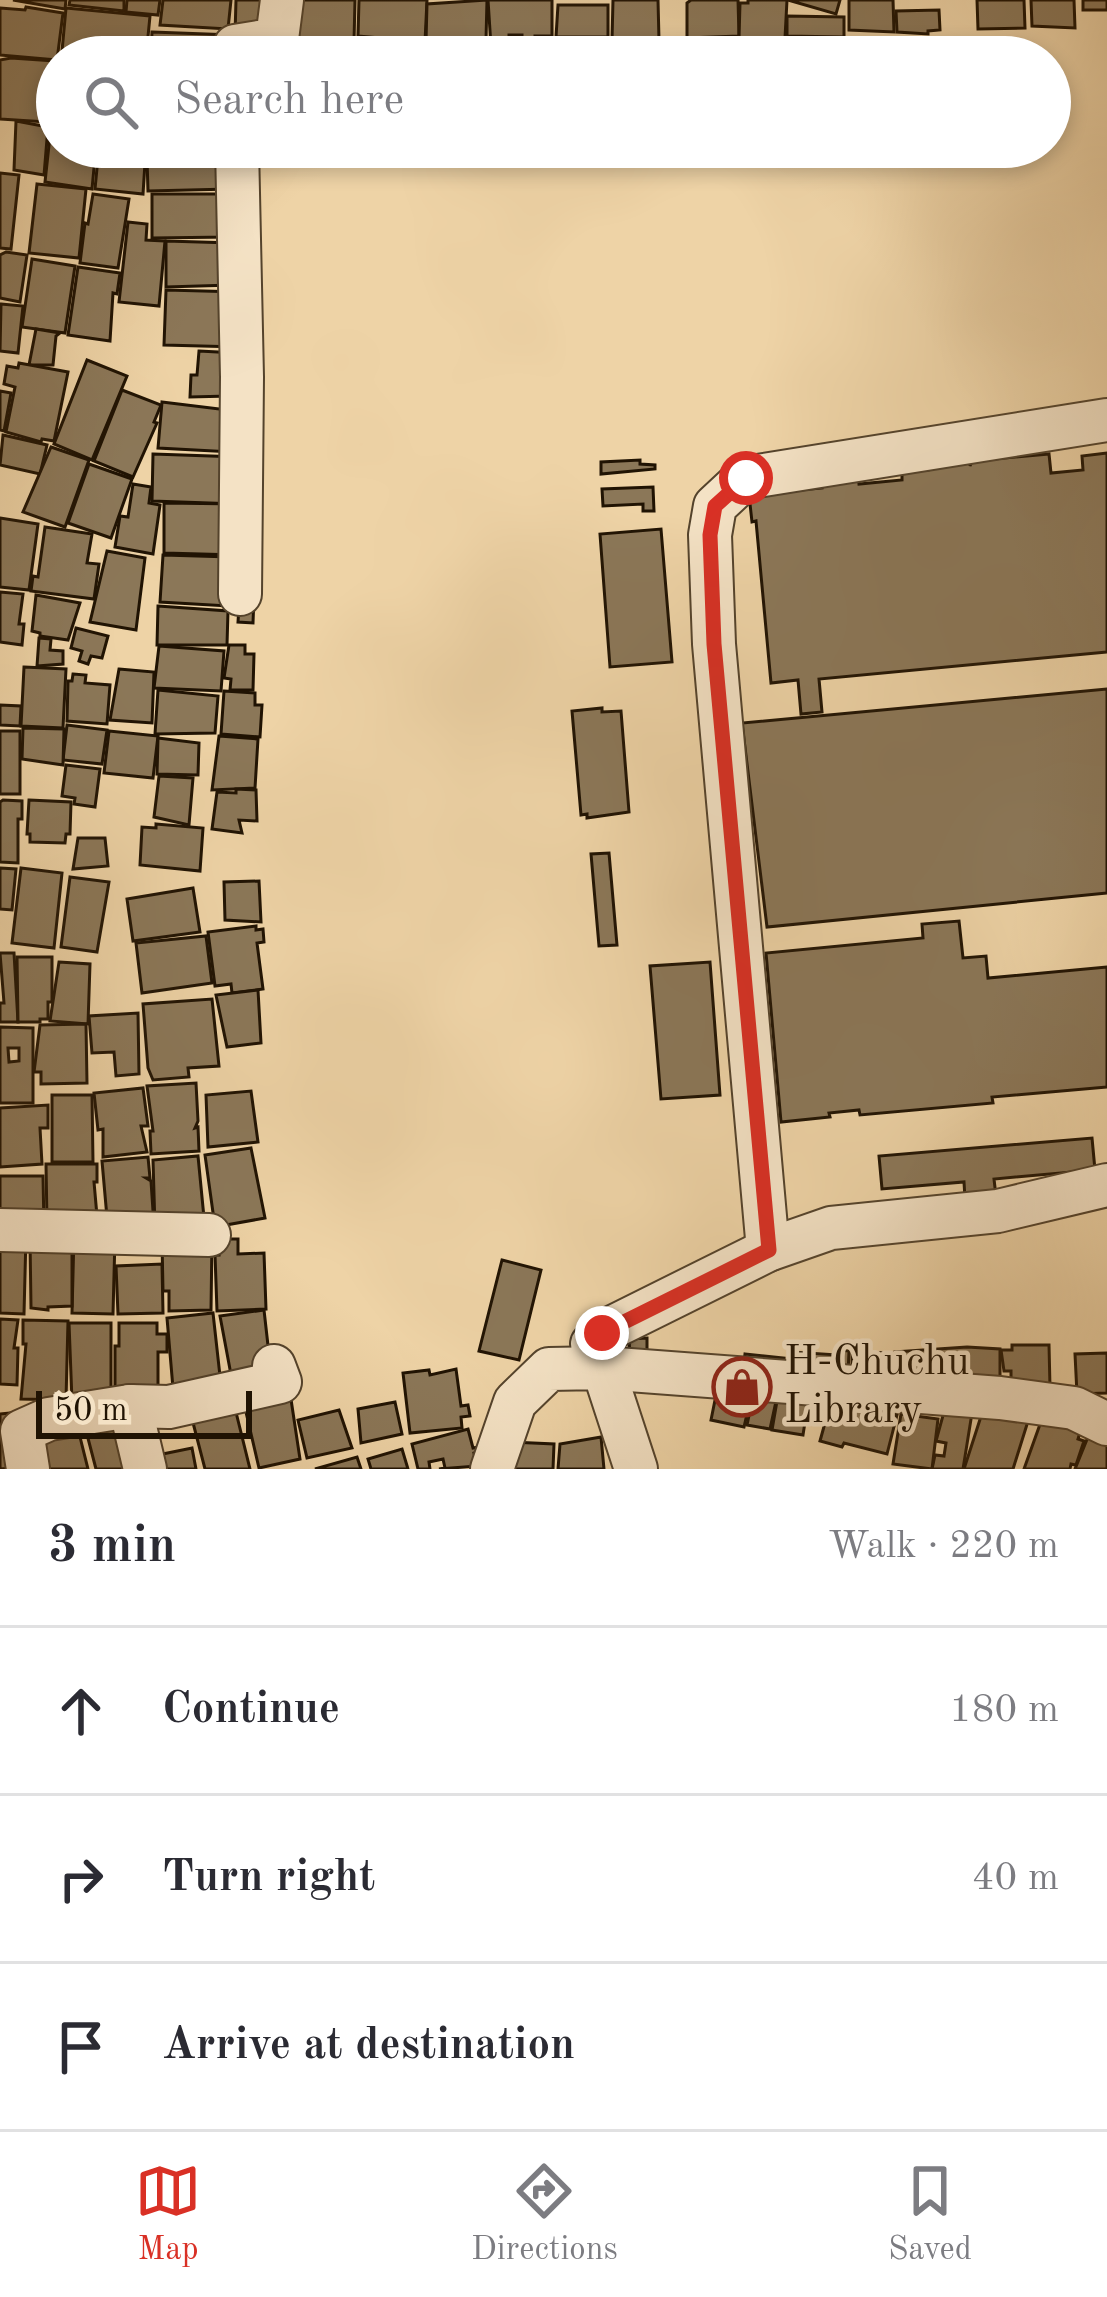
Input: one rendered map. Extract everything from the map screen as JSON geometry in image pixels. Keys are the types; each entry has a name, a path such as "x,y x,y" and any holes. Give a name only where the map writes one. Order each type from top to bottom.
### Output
{"street":[{"path":"277,36 282,0"},
{"path":"238,168 240,594"},
{"path":"769,1250 714,644 710,535 715,506 746,478 1107,420"},
{"path":"636,1469 592,1344 602,1333 769,1250 831,1228 998,1211 1107,1185"},
{"path":"0,1230 209,1235"},
{"path":"28,1469 22,1431 49,1419 130,1406 169,1407 280,1382 274,1366"},
{"path":"492,1469 515,1402 549,1369 603,1368 1000,1398 1074,1408 1107,1424"},
{"path":"130,1406 146,1469"}],"building":[{"path":"13,0 66,0 65,9"},
{"path":"70,0 124,0 124,11 69,5"},
{"path":"127,0 160,0 158,15 126,12"},
{"path":"163,0 231,0 228,29 160,25"},
{"path":"236,0 273,0 268,17 235,35"},
{"path":"290,0 355,0 354,36 288,36"},
{"path":"359,0 427,0 425,36 358,36"},
{"path":"487,0 486,36 426,36 427,4"},
{"path":"488,0 552,0 552,36 490,36"},
{"path":"613,0 658,0 659,36 612,36"},
{"path":"738,0 739,36 687,36 687,3"},
{"path":"787,0 785,36 739,36 740,3"},
{"path":"788,0 840,0 836,14"},
{"path":"849,0 893,0 894,32 849,30"},
{"path":"977,0 1024,0 1025,28 978,29"},
{"path":"1031,0 1074,0 1075,28 1032,26"},
{"path":"1083,0 1107,0 1107,10 1083,10"},
{"path":"558,5 608,5 608,36 556,36"},
{"path":"0,8 63,13 60,36 36,36 36,58 0,55"},
{"path":"66,8 150,16 148,36 63,36"},
{"path":"939,10 940,30 897,32 896,11"},
{"path":"787,16 844,17 844,36 787,36"},
{"path":"152,32 232,35 232,36 152,36"},
{"path":"0,60 36,60 36,121 0,119"},
{"path":"16,121 36,125 36,168 45,168 44,175 14,170"},
{"path":"47,168 94,168 92,189 45,182"},
{"path":"97,168 145,168 143,194 95,189"},
{"path":"147,168 230,168 230,189 148,191"},
{"path":"0,173 19,175 11,249 0,248"},
{"path":"37,184 86,189 79,258 29,253"},
{"path":"93,194 129,199 118,268 80,263"},
{"path":"152,194 229,194 229,237 152,238"},
{"path":"128,222 147,224 146,240 165,241 159,306 119,302"},
{"path":"166,241 232,243 232,285 166,287"},
{"path":"0,255 27,255 20,302 0,298"},
{"path":"32,259 75,266 65,333 22,327"},
{"path":"78,267 120,273 117,294 113,293 110,341 68,335"},
{"path":"166,290 240,292 239,347 164,345"},
{"path":"1,304 23,306 18,353 0,351"},
{"path":"36,329 60,333 53,365 29,365"},
{"path":"199,351 236,353 229,396 190,397"},
{"path":"87,360 127,376 92,460 54,444"},
{"path":"19,363 68,372 54,441 6,432 15,387 4,384 7,366 18,368"},
{"path":"122,390 161,405 133,477 94,461"},
{"path":"0,391 11,393 4,431 0,430"},
{"path":"162,402 236,411 232,452 158,448"},
{"path":"3,435 47,445 40,474 0,465"},
{"path":"51,447 89,460 65,527 23,512"},
{"path":"1107,453 1107,652 819,679 822,712 801,714 798,680 771,683 756,521 752,522 749,495 822,488 821,479 858,475 859,484 902,480 902,472 928,470 927,465 970,461 970,466 972,461 1049,454 1051,473 1083,470 1082,456"},
{"path":"153,454 239,457 238,504 152,501"},
{"path":"640,460 655,469 601,474 601,462"},
{"path":"89,464 132,479 111,538 68,523"},
{"path":"133,484 151,487 149,503 160,505 153,554 115,547 120,516 128,517"},
{"path":"653,487 654,511 643,511 643,504 603,506 602,489"},
{"path":"164,503 240,504 238,555 164,553"},
{"path":"0,518 38,524 29,590 0,587"},
{"path":"45,527 92,534 87,563 99,564 94,599 31,591 33,576 38,577"},
{"path":"661,529 672,662 610,667 600,534"},
{"path":"107,551 145,558 136,630 90,622"},
{"path":"163,555 231,557 228,606 160,602"},
{"path":"0,592 23,594 22,645 0,642"},
{"path":"36,595 80,603 68,640 32,631"},
{"path":"254,596 253,623 238,622 239,606"},
{"path":"158,606 228,611 227,645 157,645"},
{"path":"76,628 108,636 102,658 91,656 88,664 79,661 82,651 71,648"},
{"path":"39,638 51,639 50,650 63,651 63,664 37,666"},
{"path":"229,645 245,645 245,654 254,654 253,690 230,690 231,679 224,678"},
{"path":"159,646 224,651 221,691 154,688"},
{"path":"24,667 66,669 63,728 21,726"},
{"path":"119,669 154,672 152,723 110,720"},
{"path":"73,674 86,675 85,683 110,685 107,724 67,721 68,681"},
{"path":"1107,689 1107,893 767,927 742,723"},
{"path":"158,690 218,696 215,733 155,734"},
{"path":"224,691 255,693 255,705 262,705 260,737 221,734"},
{"path":"0,705 21,706 20,726 0,725"},
{"path":"602,708 602,712 621,711 629,812 587,818 581,815 572,711"},
{"path":"67,725 107,730 102,764 63,760"},
{"path":"23,728 64,729 63,765 22,759"},
{"path":"0,731 20,731 20,794 0,794"},
{"path":"109,731 158,736 153,778 104,773"},
{"path":"219,736 258,739 255,788 212,790"},
{"path":"158,738 199,743 198,775 157,774"},
{"path":"66,765 100,769 95,807 74,804 75,798 62,796"},
{"path":"159,776 193,778 189,825 154,817"},
{"path":"236,789 256,790 257,821 239,820 242,833 212,829 217,792 236,793"},
{"path":"3,800 22,801 18,863 0,862"},
{"path":"29,800 71,802 70,834 65,843 30,842"},
{"path":"156,824 203,828 200,871 140,865 142,827 156,828"},
{"path":"78,838 105,838 108,866 73,869"},
{"path":"609,853 617,945 599,946 591,854"},
{"path":"0,868 16,869 12,910 0,909"},
{"path":"21,868 62,873 54,948 12,943"},
{"path":"70,877 109,882 97,952 61,947"},
{"path":"259,881 261,922 225,920 224,882"},
{"path":"193,888 200,932 133,941 127,899"},
{"path":"959,921 963,958 986,956 988,978 1107,967 1107,1087 992,1097 993,1103 860,1115 859,1110 829,1113 830,1117 781,1122 766,953 923,938 922,924"},
{"path":"256,926 256,930 263,929 264,942 257,943 263,989 232,993 231,984 215,986 208,932"},
{"path":"206,936 212,983 142,993 136,943"},
{"path":"0,953 14,953 18,1022 0,1022 0,1003 4,1003"},
{"path":"17,957 52,957 48,1019 18,1022"},
{"path":"59,962 90,964 88,1024 50,1021"},
{"path":"710,962 720,1095 661,1099 650,966"},
{"path":"258,990 261,1043 227,1047 216,995"},
{"path":"212,999 219,1066 188,1068 189,1077 153,1080 143,1004"},
{"path":"138,1013 139,1074 116,1076 114,1052 92,1053 89,1016"},
{"path":"86,1024 87,1083 41,1084 41,1072 34,1072 40,1025"},
{"path":"0,1027 33,1028 33,1103 0,1103","holes":["8,1048 19,1048 19,1061 9,1062"]},
{"path":"196,1083 199,1151 151,1154 147,1086"},
{"path":"143,1088 148,1126 141,1126 147,1152 103,1157 103,1129 98,1130 94,1093"},
{"path":"251,1091 258,1142 208,1147 206,1095"},
{"path":"52,1095 92,1095 93,1162 52,1162"},
{"path":"48,1105 48,1128 40,1128 42,1164 0,1167 0,1108"},
{"path":"1092,1138 1095,1170 994,1179 996,1196 965,1199 964,1182 882,1189 879,1156"},
{"path":"251,1148 265,1218 215,1227 205,1155"},
{"path":"198,1156 205,1228 155,1228 153,1160"},
{"path":"148,1157 150,1178 146,1178 151,1181 154,1226 108,1229 102,1161"},
{"path":"46,1164 97,1164 97,1216 47,1223"},
{"path":"0,1176 43,1176 44,1227 0,1224"},
{"path":"0,1235 26,1236 24,1314 0,1313"},
{"path":"74,1235 115,1238 113,1314 72,1313"},
{"path":"72,1237 72,1306 31,1308 30,1239"},
{"path":"212,1239 211,1310 169,1311 169,1291 163,1291 162,1241"},
{"path":"219,1239 238,1239 238,1254 264,1253 266,1309 217,1311"},
{"path":"502,1260 541,1270 519,1360 479,1351"},
{"path":"162,1264 163,1313 118,1314 116,1266"},
{"path":"264,1310 272,1381 232,1380 220,1316"},
{"path":"213,1313 222,1394 174,1400 167,1318"},
{"path":"0,1319 18,1320 17,1385 0,1384"},
{"path":"23,1320 68,1321 66,1400 21,1399 26,1344"},
{"path":"69,1323 111,1323 111,1402 72,1401"},
{"path":"119,1323 157,1323 157,1334 167,1334 167,1352 158,1352 158,1401 115,1402"},
{"path":"647,1338 647,1358 630,1359 629,1339"},
{"path":"1012,1345 1049,1345 1050,1387 1011,1388 1011,1371 1004,1371 1001,1350 1012,1350"},
{"path":"1000,1349 1000,1383 895,1379 895,1352"},
{"path":"838,1350 849,1351 848,1374 792,1378 793,1352 837,1355"},
{"path":"852,1352 895,1353 895,1382 852,1377"},
{"path":"1107,1353 1107,1393 1077,1394 1075,1354"},
{"path":"745,1354 784,1358 783,1371 743,1370"},
{"path":"456,1369 461,1406 468,1405 470,1416 461,1417 462,1428 410,1433 403,1373 429,1370 430,1375"},
{"path":"719,1380 753,1388 744,1427 711,1420"},
{"path":"289,1386 300,1459 259,1468 242,1395"},
{"path":"755,1387 778,1392 770,1429 747,1425"},
{"path":"232,1396 250,1469 205,1469 191,1415"},
{"path":"777,1401 808,1403 803,1435 772,1430"},
{"path":"831,1401 897,1415 887,1454 820,1441"},
{"path":"395,1402 402,1434 361,1443 358,1409"},
{"path":"985,1404 1029,1418 1013,1469 964,1469"},
{"path":"945,1408 972,1413 963,1469 932,1469 935,1455 944,1456 946,1443 936,1441"},
{"path":"339,1410 352,1448 307,1458 298,1420"},
{"path":"129,1411 139,1469 96,1469 84,1423"},
{"path":"11,1413 17,1468 0,1469 0,1414"},
{"path":"901,1414 938,1419 932,1469 893,1464"},
{"path":"1043,1416 1081,1429 1078,1439 1084,1441 1070,1469 1024,1469"},
{"path":"76,1421 88,1469 41,1469 32,1431"},
{"path":"468,1429 473,1448 481,1451 474,1453 477,1466 439,1469 445,1468 443,1459 429,1462 430,1469 418,1469 412,1444"},
{"path":"601,1437 604,1469 558,1469 560,1444"},
{"path":"1088,1437 1107,1445 1107,1469 1075,1469"},
{"path":"511,1442 554,1444 553,1469 508,1469"},
{"path":"192,1448 196,1469 150,1469 148,1457"},
{"path":"402,1449 408,1469 371,1469 368,1459"},
{"path":"357,1457 361,1469 315,1469"}],"place":[{"name":"H-Chuchu Library","path":"742,1387"}],"route":[{"path":"602,1333 769,1250 714,644 710,535 715,506 746,478"}]}
